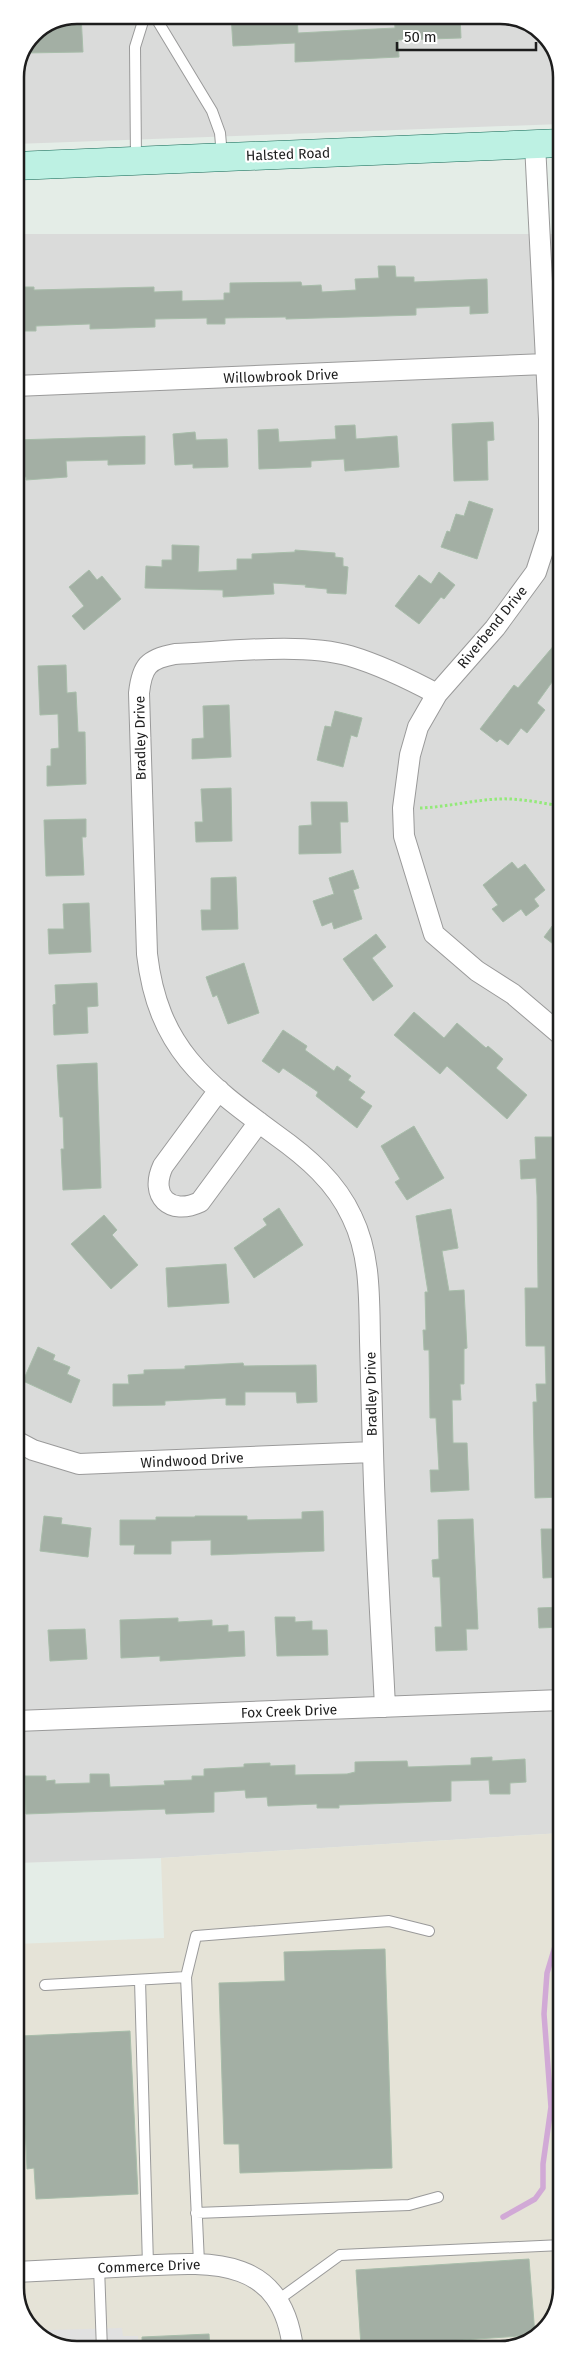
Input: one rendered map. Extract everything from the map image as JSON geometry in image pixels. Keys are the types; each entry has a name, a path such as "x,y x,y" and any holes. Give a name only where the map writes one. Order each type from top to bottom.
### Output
{"street":[{"name":"Halsted Road","path":"24,166 548,144"},
{"name":"Riverbend Drive","path":"548,144 546,364 549,532 536,572 494,628 437,694 418,727 410,754 403,808 404,836 413,872 434,934 477,971 513,994 553,1028"},
{"name":"Willowbrook Drive","path":"24,386 546,364"},
{"name":"Bradley Drive","path":"385,1707 373,1452 369,1292 363,1247 353,1219 340,1194 322,1173 298,1151 259,1122 196,1070 180,1052 157,1006 150,978 139,694 141,675 151,661 175,654 317,650 348,655 376,664 437,694"},
{"path":"219,1090 163,1166 158,1177 158,1184 165,1200 177,1208 188,1207 200,1202 259,1122"},
{"name":"Windwood Drive","path":"24,1445 33,1450 79,1464 373,1452"},
{"name":"Fox Creek Drive","path":"24,1721 553,1700"},
{"name":"Commerce Drive","path":"24,2272 199,2263 224,2266 250,2274 278,2300 290,2325 292,2341"}],"lane":[{"path":"136,161 136,47 142,24"},
{"path":"159,24 212,111 220,133 223,157"},
{"path":"199,2263 186,1977 196,1936 389,1921 429,1931"},
{"path":"45,1985 186,1977"},
{"path":"140,1980 148,2265"},
{"path":"196,2214 409,2205 438,2198"},
{"path":"278,2300 340,2255 553,2246"},
{"path":"99,2267 102,2341"}],"path":[{"path":"403,808 449,806 498,799 553,805"}],"shaded area":[{"path":"77,24 504,24 521,28 530,33 542,44 549,56 553,77 553,124 24,144 25,66 28,56 39,39 56,28"},
{"path":"24,234 553,234 553,1834 161,1858 24,1863"},
{"path":"553,1834 553,2288 549,2309 533,2330 521,2337 500,2341 73,2341 56,2337 37,2323 28,2309 24,2288 24,1944 164,1938 161,1858"},
{"path":"122,2328 123,2336 138,2336 138,2341 73,2341 56,2337 47,2332 47,2330"}],"building":[{"path":"77,24 81,24 83,52 30,53 39,39 47,33 66,25"},
{"path":"232,24 298,24 298,33 395,28 395,24 460,24 461,38 398,40 399,57 295,62 295,43 233,46"},
{"path":"378,266 395,266 396,277 414,277 414,282 487,279 488,313 470,314 470,306 416,308 416,315 286,319 286,317 225,318 225,324 207,324 207,318 155,319 155,327 90,329 90,324 36,326 36,331 24,331 24,287 34,287 34,290 154,287 154,292 182,291 182,301 224,300 224,293 230,293 230,283 301,282 302,286 321,285 322,292 356,290 355,279 379,278"},
{"path":"493,422 494,440 487,441 488,480 454,481 452,424"},
{"path":"355,425 356,439 397,436 399,467 345,471 344,459 311,461 311,467 259,469 258,430 278,429 279,442 336,439 335,426"},
{"path":"195,432 196,440 227,439 228,467 193,468 193,464 175,465 173,434"},
{"path":"145,436 145,464 108,465 108,460 66,461 67,477 26,480 26,477 24,477 24,440"},
{"path":"469,501 493,509 477,559 441,547 447,531 450,532 456,514 464,516"},
{"path":"172,545 199,546 198,572 237,570 237,559 252,559 252,554 295,552 295,550 335,553 335,557 343,558 343,566 348,567 346,594 327,593 327,589 305,587 306,585 273,583 274,594 223,597 223,590 145,588 146,566 162,567 162,560 172,560"},
{"path":"89,570 97,580 102,576 121,599 84,630 72,616 84,606 69,587"},
{"path":"439,572 455,585 444,599 441,597 419,624 395,606 419,575 431,584"},
{"path":"553,646 553,681 537,703 545,710 527,733 521,728 508,745 500,739 497,742 480,729 514,685 518,688"},
{"path":"66,665 67,693 76,692 78,732 85,732 86,784 47,786 47,766 51,766 51,749 59,748 58,714 40,715 38,666"},
{"path":"229,705 231,757 192,759 192,739 204,738 203,706"},
{"path":"335,711 362,718 357,737 351,735 343,767 317,760 325,726 331,727"},
{"path":"231,788 232,841 196,842 195,822 203,822 201,789"},
{"path":"311,802 347,802 348,822 340,822 341,853 299,854 299,826 312,825"},
{"path":"86,819 86,837 82,837 84,875 46,876 44,820"},
{"path":"512,862 518,869 525,864 545,890 534,899 539,906 526,916 521,909 503,922 492,909 498,905 483,885"},
{"path":"353,870 359,888 353,890 362,919 334,929 332,922 322,926 313,901 334,894 329,878"},
{"path":"236,877 238,929 202,930 201,910 211,910 211,878"},
{"path":"89,903 91,952 49,954 48,929 64,929 63,904"},
{"path":"553,925 553,944 544,937"},
{"path":"376,934 386,947 372,958 393,986 373,1001 343,959"},
{"path":"244,963 259,1013 228,1024 217,995 213,997 206,977"},
{"path":"97,983 98,1006 87,1007 88,1033 54,1035 53,1005 56,1004 55,985"},
{"path":"414,1012 444,1038 457,1023 486,1048 488,1046 503,1059 496,1068 527,1095 507,1119 447,1066 440,1074 394,1035"},
{"path":"283,1030 307,1046 305,1050 334,1071 337,1066 351,1076 348,1080 365,1092 360,1098 372,1106 357,1128 316,1096 318,1092 283,1068 279,1073 262,1061"},
{"path":"97,1063 101,1188 63,1190 61,1149 64,1149 63,1117 60,1117 57,1065"},
{"path":"414,1126 444,1178 407,1200 395,1182 400,1179 381,1146"},
{"path":"535,1137 553,1137 553,1497 535,1498 533,1402 537,1402 536,1384 546,1384 545,1346 526,1346 525,1288 538,1288 537,1196 536,1178 521,1179 520,1160 536,1159"},
{"path":"279,1208 303,1245 254,1278 234,1248 267,1225 263,1219"},
{"path":"451,1209 458,1248 442,1251 449,1291 464,1290 467,1348 464,1349 464,1384 460,1384 461,1400 452,1400 453,1443 467,1443 469,1490 431,1492 430,1470 439,1470 436,1418 430,1418 429,1350 424,1350 423,1330 426,1330 425,1292 428,1292 416,1216"},
{"path":"104,1215 117,1230 112,1235 138,1265 111,1289 71,1244"},
{"path":"226,1264 229,1303 168,1307 166,1268"},
{"path":"38,1347 55,1355 53,1360 70,1367 67,1374 80,1380 71,1403 24,1381"},
{"path":"243,1363 244,1366 316,1365 317,1402 297,1403 296,1392 245,1392 245,1405 226,1405 226,1398 165,1401 165,1405 113,1406 113,1384 129,1384 128,1375 144,1374 144,1370 185,1369 185,1366"},
{"path":"323,1511 324,1551 211,1555 211,1540 171,1541 171,1554 134,1554 135,1545 120,1545 120,1520 156,1520 156,1517 195,1516 247,1516 247,1520 302,1519 302,1512"},
{"path":"44,1516 62,1518 61,1524 91,1528 88,1557 40,1551"},
{"path":"473,1519 478,1629 466,1629 467,1650 436,1651 435,1627 442,1627 440,1577 433,1577 432,1560 439,1559 438,1520"},
{"path":"541,1529 553,1529 553,1577 543,1578"},
{"path":"553,1607 553,1627 539,1628 538,1608"},
{"path":"275,1617 295,1617 295,1622 312,1621 312,1630 327,1630 328,1655 277,1656"},
{"path":"178,1618 178,1622 212,1620 212,1626 228,1625 228,1632 244,1631 245,1656 160,1661 160,1656 121,1658 120,1620"},
{"path":"85,1629 87,1659 50,1661 48,1630"},
{"path":"492,1757 492,1761 525,1759 526,1782 510,1783 510,1794 490,1794 489,1780 451,1781 451,1801 339,1805 339,1808 317,1808 317,1804 268,1806 267,1797 246,1798 245,1790 214,1792 214,1812 166,1814 165,1809 26,1814 25,1776 46,1776 46,1781 55,1780 55,1784 90,1783 90,1774 109,1774 110,1787 165,1785 164,1781 192,1780 192,1776 204,1776 204,1769 244,1767 244,1764 270,1763 270,1766 295,1765 295,1775 347,1774 355,1772 355,1762 407,1761 408,1767 471,1765 471,1758"},
{"path":"385,1949 392,2168 240,2173 239,2144 224,2144 219,1983 285,1981 284,1952"},
{"path":"130,2031 138,2194 36,2199 34,2168 27,2169 24,2102 24,2036"},
{"path":"529,2259 534,2329 523,2336 448,2341 361,2341 356,2270"},
{"path":"209,2334 209,2341 142,2341 142,2337"}],"waterway":[{"path":"503,2217 535,2199 543,2188 543,2164 551,2107 544,2014 547,1973 553,1953"}]}
